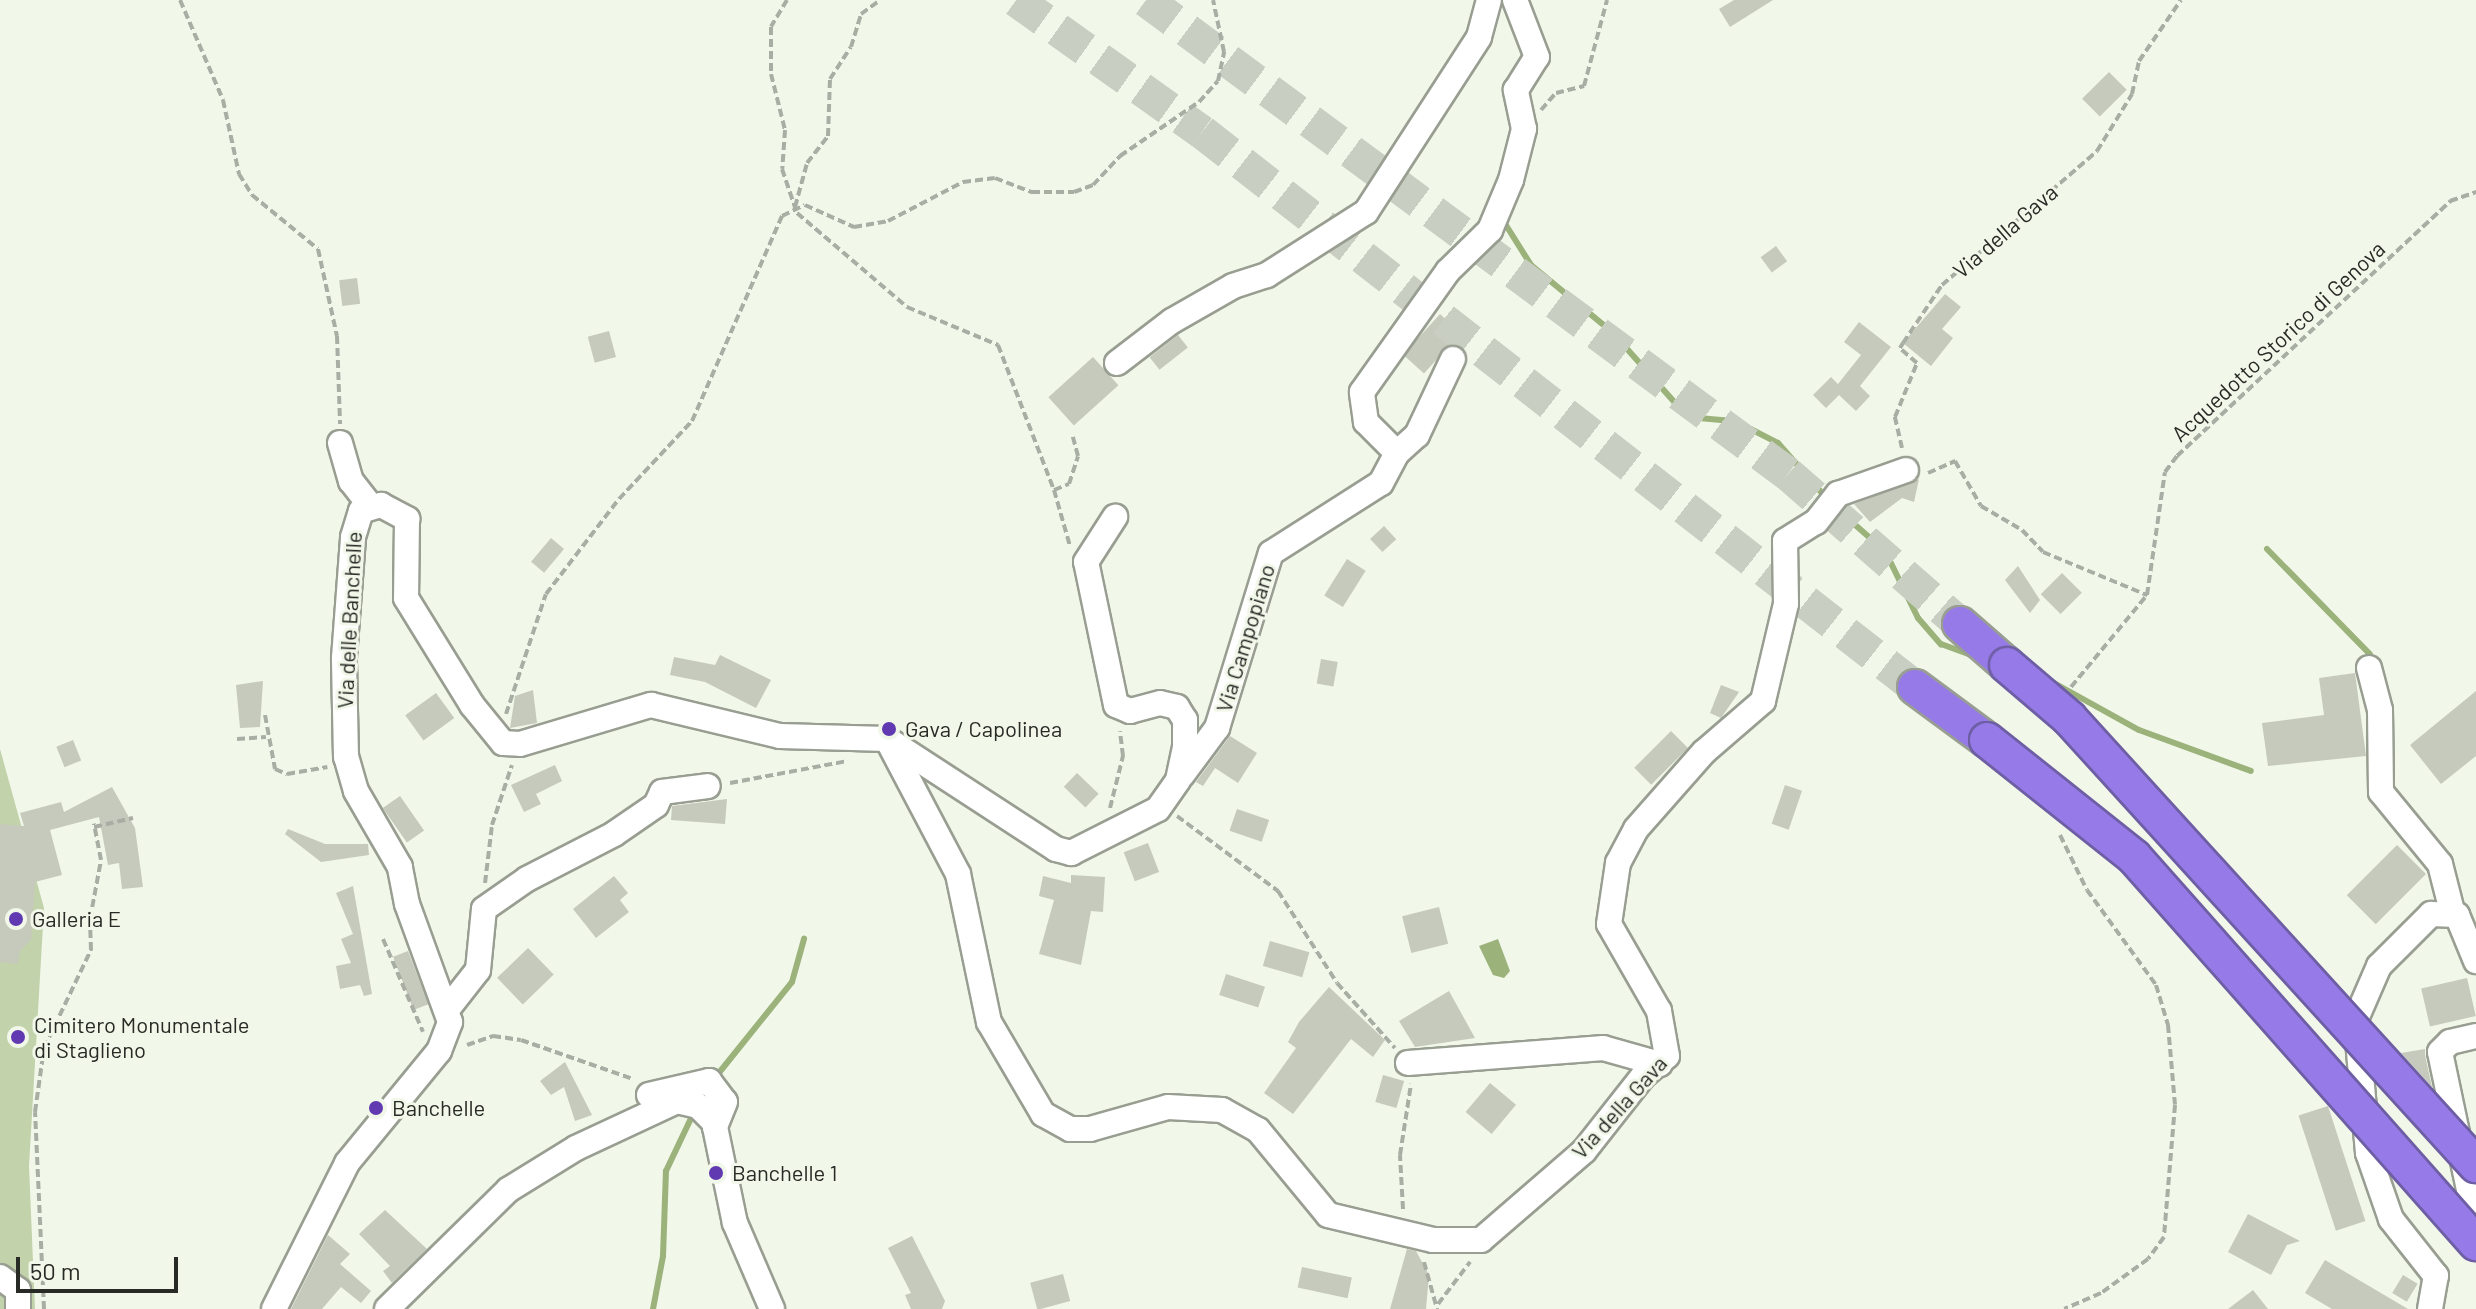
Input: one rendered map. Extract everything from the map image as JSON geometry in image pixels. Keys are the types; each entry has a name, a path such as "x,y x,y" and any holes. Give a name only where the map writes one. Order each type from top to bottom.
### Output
{"highway":[{"path":"1960,624 2069,718 2476,1165"},
{"path":"1915,687 2134,857 2476,1243"}],"street":[{"path":"1117,363 1172,321 1233,286 1267,275 1366,212 1479,37 1489,0"},
{"path":"1397,453 1366,422 1362,392 1448,271 1490,230 1524,129 1516,90 1537,57 1515,0"},
{"name":"Via Campopiano","path":"1158,809 1217,728 1271,553 1362,500 1381,483 1397,453 1417,435 1453,359"},
{"path":"340,443 351,481 371,507"},
{"name":"Via della Gava","path":"1489,1237 1584,1151 1643,1076 1660,1064 1669,1051 1664,1025 1609,924 1618,863 1636,829 1704,752 1763,701 1786,604 1785,541 1816,522 1838,494 1906,470"},
{"name":"Via delle Banchelle","path":"449,1007 407,904 400,867 356,791 346,757 344,658 353,537 355,520 371,507 392,507 407,519 406,598 504,742"},
{"path":"1115,517 1086,562 1116,705"},
{"path":"2369,668 2380,710 2381,792 2440,864 2452,911 2476,961"},
{"name":"Via Campopiano","path":"1116,705 1130,711 1170,704 1183,713 1185,746 1178,780"},
{"path":"504,742 651,705 780,736 878,738 1056,849 1082,848 1104,834 1158,809"},
{"path":"878,738 958,874 989,1022 1043,1114 1070,1129 1090,1129 1168,1107 1222,1110 1258,1130 1328,1215 1409,1226 1461,1242 1489,1237"},
{"path":"274,1309 347,1163 439,1051 449,1031 449,1007 466,991 482,960 484,909 527,879 614,834 656,805 662,792 708,786"},
{"path":"2430,1309 2436,1276 2391,1219 2368,1153 2356,1019 2379,966 2431,914 2452,911"},
{"path":"2472,1204 2440,1052 2450,1042 2476,1036"},
{"path":"1408,1063 1603,1048 1660,1064"},
{"path":"633,1101 701,1079 716,1086 725,1102 715,1127"},
{"path":"387,1309 508,1190 576,1148 677,1101 698,1106 715,1127 735,1223 772,1309"},
{"path":"0,1277 18,1290 18,1309"}],"path":[{"path":"180,0 223,100 239,174 252,195 322,258 337,336 340,443"},
{"path":"787,0 771,27 771,74 785,130 782,169 795,209 907,307 998,345 1054,490 1069,484 1078,456 1073,437"},
{"path":"484,909 487,855 508,783 504,742 546,594 619,499 692,421 750,294 769,237 795,209 807,163 828,136 830,79 851,47 861,14 880,0"},
{"path":"795,209 811,207 854,227 888,221 963,182 995,178 1032,192 1074,192 1093,185 1120,156 1199,102 1218,81 1224,52 1213,0"},
{"path":"1524,129 1556,93 1584,86 1607,0"},
{"name":"Via della Gava","path":"1906,470 1895,417 1917,363 1900,348 1942,285 2097,151 2132,94 2139,61 2181,0"},
{"name":"Acquedotto Storico di Genova","path":"2147,595 2165,472 2177,456 2450,201 2476,192"},
{"path":"1906,470 1924,475 1955,461 1981,506 2022,530 2043,552 2147,595 2062,700"},
{"path":"1104,834 1123,756 1116,705"},
{"path":"265,715 266,737 281,773 315,771 346,757"},
{"path":"237,739 266,737"},
{"path":"708,786 845,763 878,738"},
{"path":"1158,809 1189,822 1278,891 1337,983 1408,1063 1412,1092 1398,1192 1438,1307"},
{"path":"44,1309 33,1165 44,1048 91,950 92,893 101,860 94,825 133,818"},
{"path":"2054,823 2087,890 2156,985 2168,1025 2175,1105 2164,1237 2148,1259 2064,1309"},
{"path":"383,939 412,1015 439,1051 446,1055 480,1038 508,1037 572,1054 652,1086 674,1086"},
{"path":"1438,1307 1489,1237"}],"shaded area":[{"name":"Cimitero Monumentale di Staglieno","path":"0,749 44,908 29,1166 35,1309 0,1309"},
{"path":"1498,939 1510,971 1504,978 1493,975 1479,946"}],"building":[{"path":"1734,0 1773,0 1730,27 1719,9"},
{"path":"2109,72 2127,90 2100,117 2082,99"},
{"path":"1776,246 1787,261 1772,273 1761,257"},
{"path":"357,278 360,304 342,306 339,280"},
{"path":"1945,294 1961,307 1942,329 1953,338 1931,366 1903,343"},
{"path":"1440,314 1461,333 1424,374 1403,355"},
{"path":"1859,322 1891,347 1860,386 1870,396 1856,411 1839,395 1826,408 1813,395 1831,377 1838,384 1861,355 1844,342"},
{"path":"609,331 616,357 595,363 588,337"},
{"path":"1178,335 1188,348 1159,370 1150,357"},
{"path":"1093,357 1118,385 1074,425 1048,397"},
{"path":"1919,479 1914,502 1902,498 1870,522 1854,504"},
{"path":"1384,526 1396,539 1382,552 1370,539"},
{"path":"551,538 564,549 544,573 531,562"},
{"path":"1347,559 1366,571 1343,607 1324,595"},
{"path":"2018,566 2040,600 2030,613 2005,580"},
{"path":"2062,573 2082,593 2061,614 2041,594"},
{"path":"720,655 771,680 756,708 705,682 670,675 674,657 715,665"},
{"path":"1321,659 1338,662 1333,687 1317,684"},
{"path":"2355,673 2366,756 2268,766 2262,723 2324,715 2319,678"},
{"path":"263,681 260,727 240,728 236,685"},
{"path":"1721,685 1739,692 1721,718 1710,713"},
{"path":"533,690 537,723 510,728 515,696"},
{"path":"2476,691 2476,756 2441,784 2410,745"},
{"path":"436,693 454,718 423,740 405,715"},
{"path":"1671,731 1688,748 1651,785 1634,768"},
{"path":"1230,736 1257,753 1238,783 1215,768 1203,786 1196,782"},
{"path":"73,740 81,760 65,767 56,747"},
{"path":"555,765 562,781 536,794 541,804 524,812 511,785"},
{"path":"1077,773 1099,794 1085,808 1064,787"},
{"path":"1785,785 1802,791 1789,830 1772,824"},
{"path":"112,787 135,828 143,887 122,889 119,863 108,865 99,817 50,830 62,875 35,882 31,940 20,951 18,964 0,962 0,824 24,826 20,813 61,802 64,812"},
{"path":"400,796 424,830 407,842 383,808"},
{"path":"727,799 725,824 671,820 672,806"},
{"path":"1237,809 1269,820 1262,842 1230,831"},
{"path":"288,829 325,844 368,844 369,855 321,862 285,834"},
{"path":"1148,843 1159,872 1135,881 1124,852"},
{"path":"2397,845 2426,874 2376,924 2347,895"},
{"path":"1071,875 1105,877 1103,912 1091,911 1081,965 1039,954 1054,900 1039,896 1043,876 1071,883"},
{"path":"614,876 628,893 620,900 629,912 596,938 573,909"},
{"path":"353,886 372,994 364,996 360,985 340,989 336,966 351,963 341,939 353,934 336,893"},
{"path":"1439,907 1448,944 1411,953 1402,916"},
{"path":"1270,941 1309,952 1302,977 1263,966"},
{"path":"528,948 554,975 523,1004 497,978"},
{"path":"408,951 428,1004 413,1010 393,957"},
{"path":"1226,974 1265,987 1258,1008 1219,995"},
{"path":"2467,978 2476,1016 2430,1027 2421,989"},
{"path":"1329,987 1385,1040 1373,1057 1351,1039 1293,1114 1264,1093 1296,1048 1288,1042 1299,1022"},
{"path":"1449,991 1475,1038 1415,1047 1399,1021"},
{"path":"2425,1049 2425,1055 2432,1087 2401,1053"},
{"path":"565,1062 592,1115 575,1121 564,1087 551,1095 540,1081"},
{"path":"1383,1075 1404,1081 1396,1108 1375,1102"},
{"path":"1490,1083 1516,1105 1492,1134 1466,1112"},
{"path":"2328,1106 2365,1221 2336,1231 2299,1116"},
{"path":"385,1210 427,1249 392,1283 383,1271 390,1266 359,1234"},
{"path":"2248,1214 2300,1241 2287,1245 2271,1275 2228,1252"},
{"path":"328,1235 350,1254 340,1264 371,1291 361,1303 341,1287 322,1309 291,1309"},
{"path":"912,1236 945,1301 942,1309 911,1309 905,1295 911,1293 888,1248"},
{"path":"1407,1249 1416,1251 1429,1275 1426,1309 1390,1309"},
{"path":"2325,1260 2408,1309 2332,1309 2305,1293"},
{"path":"1302,1267 1352,1278 1348,1298 1298,1288"},
{"path":"1063,1274 1070,1301 1037,1309 1030,1283"},
{"path":"2403,1275 2418,1284 2407,1302 2392,1293"},
{"path":"2253,1290 2268,1309 2228,1309"}],"waterway":[{"path":"1504,222 1531,265 1612,332 1678,406 1699,418 1735,421 1778,443 1828,500"},
{"path":"1836,508 1885,551 1918,618 1941,644 1976,657"},
{"path":"2267,549 2370,654"},
{"path":"2045,678 2139,730 2251,771"},
{"path":"714,1079 792,982 804,939"},
{"path":"653,1309 663,1256 666,1171 694,1112"}],"tunnel":[{"path":"1016,0 1202,132 1915,687"},
{"path":"1146,0 1788,474 1960,624"}],"place":[{"name":"Gava / Capolinea","path":"889,729"},
{"name":"Galleria E","path":"16,919"},
{"name":"Cimitero Monumentale di Staglieno","path":"18,1037"},
{"name":"Banchelle","path":"376,1108"},
{"name":"Banchelle 1","path":"716,1173"}]}
